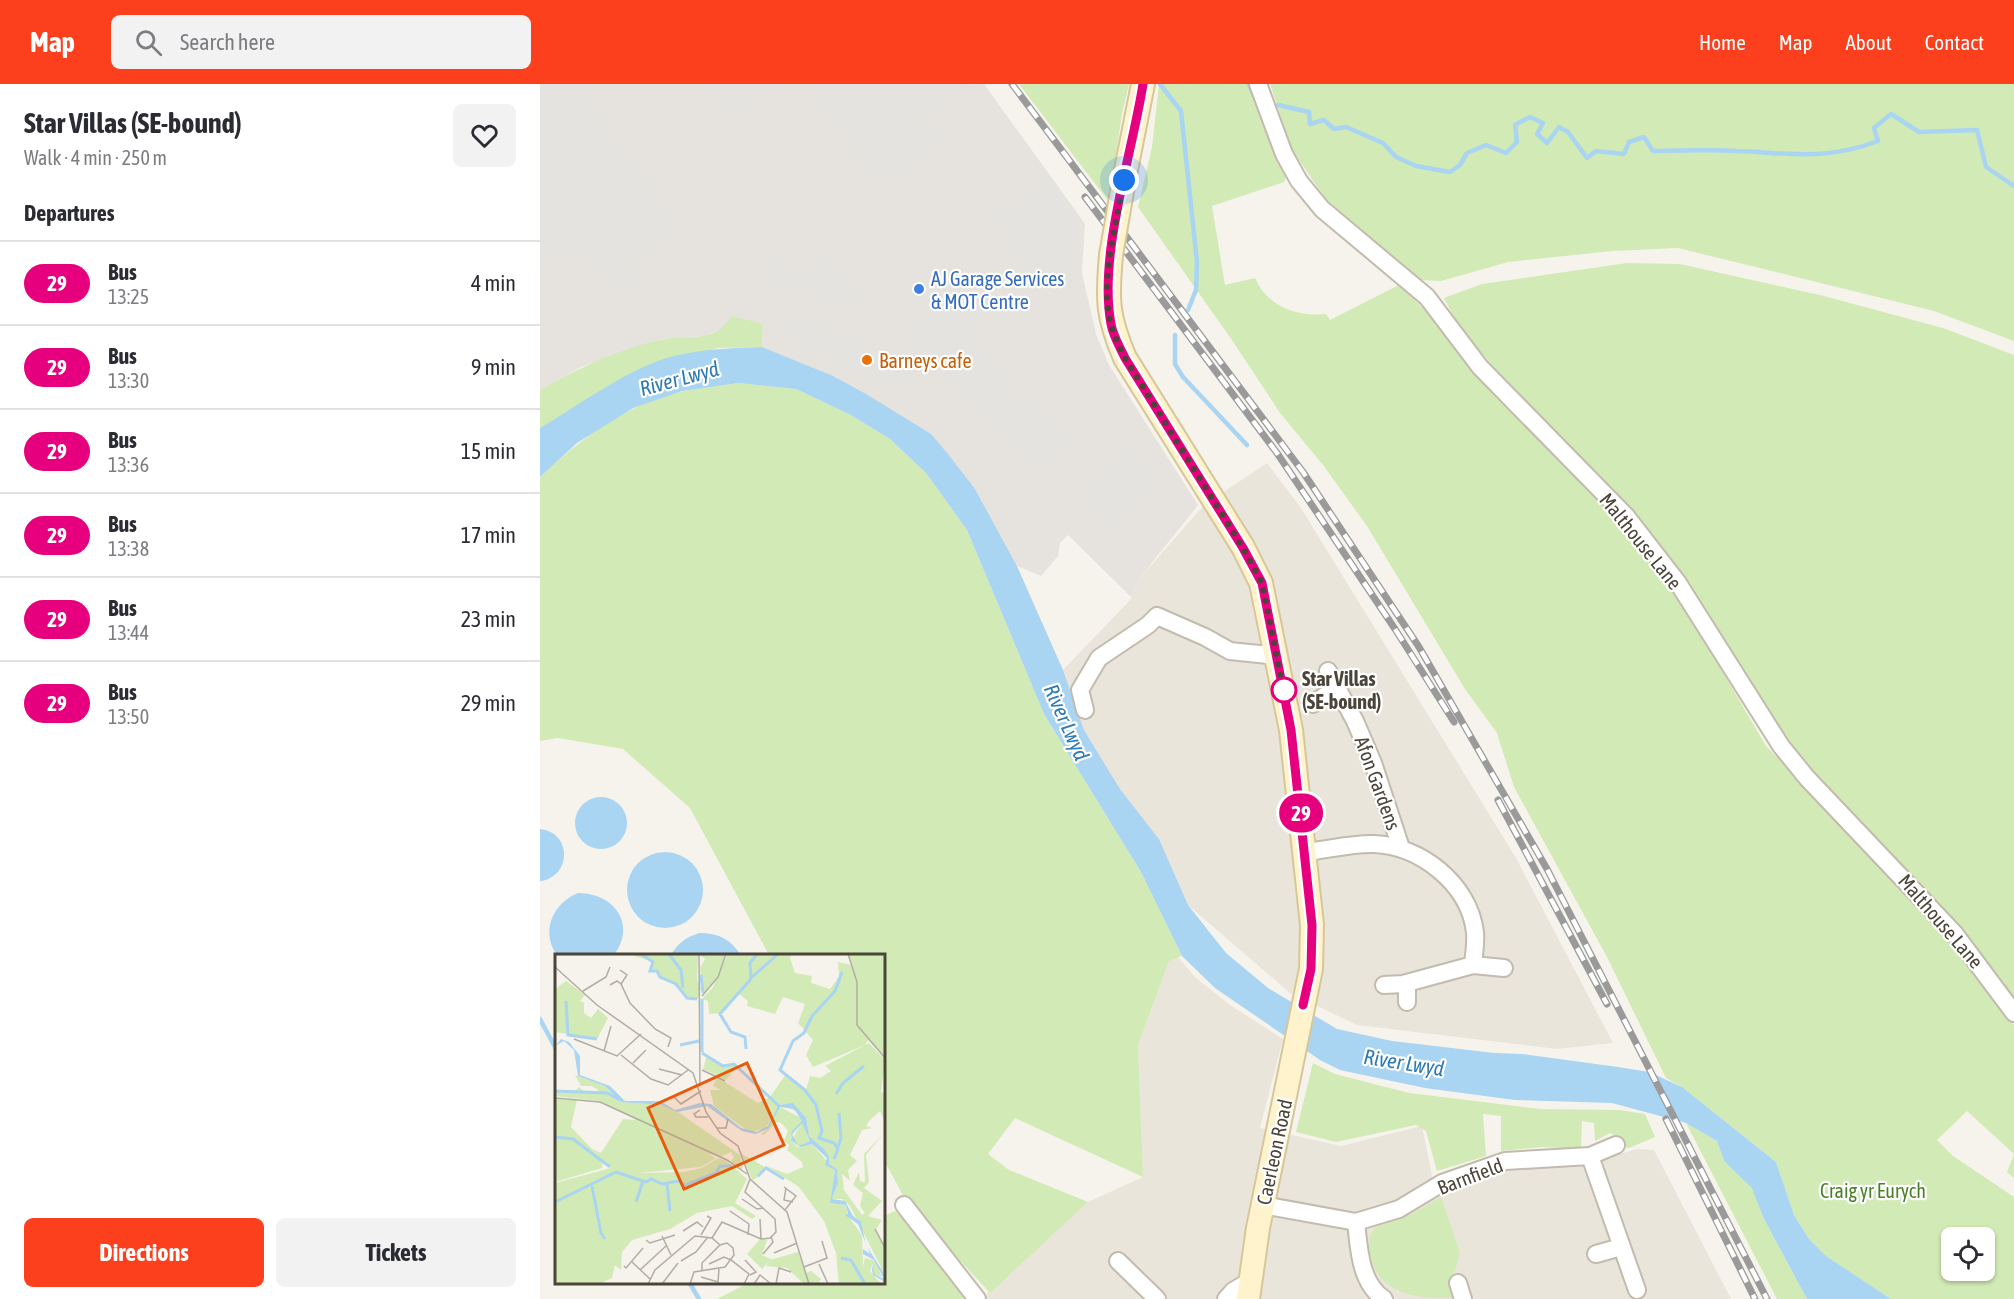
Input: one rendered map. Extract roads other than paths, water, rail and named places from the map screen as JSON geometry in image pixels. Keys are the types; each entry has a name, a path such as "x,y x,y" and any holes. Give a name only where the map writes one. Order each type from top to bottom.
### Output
{"main road":[{"name":"Caerleon Road","path":"1143,84 1111,255 1108,289 1111,327 1125,358 1243,548 1262,583 1291,730 1312,925 1311,969 1263,1205 1249,1290"}],"street":[{"name":"Malthouse Lane","path":"1258,84 1284,154 1299,181 1322,209 1427,297 1487,375 1626,516 1678,583 1781,747 1955,934 2014,1013"},
{"path":"1085,710 1080,690 1099,658 1148,625 1157,616 1205,636 1230,651 1278,656"},
{"name":"Afon Gardens","path":"1328,671 1335,688 1355,721 1373,763 1401,848"},
{"path":"1313,704 1335,688"},
{"name":"Afon Gardens","path":"1305,852 1374,844 1401,848 1431,862 1453,884 1469,912 1475,932 1473,965"},
{"path":"1384,985 1407,983 1473,965 1504,968"},
{"path":"1407,983 1407,1002"},
{"name":"Barnfield","path":"1263,1205 1356,1222 1399,1209 1442,1183 1505,1161 1590,1156 1616,1145"},
{"path":"1590,1156 1636,1290"},
{"path":"904,1205 977,1299"},
{"path":"1356,1222 1365,1273 1374,1292 1384,1299"},
{"path":"1596,1254 1621,1246"},
{"path":"1118,1261 1157,1299"},
{"path":"1226,1299 1233,1291 1249,1290"}],"water":[{"name":"River Lwyd","path":"762,347 831,375 931,434 975,489 1017,566 1063,670 1084,730 1120,789 1159,839 1188,905 1226,953 1268,988 1337,1029 1392,1041 1522,1054 1649,1072 1682,1087 1776,1162 1794,1215 1809,1239 1826,1256 1891,1299 1807,1299 1763,1217 1752,1188 1724,1161 1717,1141 1686,1123 1612,1103 1515,1100 1425,1088 1340,1070 1320,1060 1215,988 1182,956 1141,872 1044,714 967,530 926,473 890,439 849,414 796,389 739,383 682,391 633,408 577,443 540,477 540,428 623,377 674,356 707,350"},
{"path":"596,797 606,797 620,804 627,823 620,842 606,849 596,849 586,845 579,838 575,828 575,818 579,808 586,801"},
{"path":"540,829 558,838 564,855 558,872 540,881"},
{"path":"665,852 680,855 692,863 700,875 703,890 700,905 692,917 680,925 665,928 650,925 638,917 630,905 627,890 630,875 638,863 650,855"},
{"path":"578,893 591,894 611,904 618,912 623,932 621,943 615,954 556,954 550,937 552,919 556,911 569,898"},
{"path":"699,933 712,934 733,945 740,954 672,954 682,941"}],"waterway":[{"path":"1160,84 1181,111 1197,262 1196,290 1188,310"},
{"path":"1249,84 1253,94"},
{"path":"1278,105 1309,112 1310,124 1324,120 1334,129 1346,127 1383,143 1396,157 1416,166 1450,172 1460,165 1467,153 1486,145 1506,153 1517,142 1515,125 1530,117 1543,123 1537,134 1547,143 1559,127 1568,132 1587,158 1596,151 1624,154 1629,142 1644,137 1653,151 1716,150 1791,154 1841,151 1878,141 1874,128 1891,114 1919,132 1977,130 1986,167 2014,186"},
{"path":"1175,335 1175,364 1183,377 1247,445"},
{"path":"540,1019 555,1047"},
{"path":"690,1284 699,1299"}],"railway":[{"path":"1012,84 1303,472 1419,647 1547,869 1767,1299"},
{"path":"1085,197 1277,453 1395,629 1454,722"},
{"path":"1498,800 1607,1004"},
{"path":"1666,1119 1755,1299"}],"place":[{"name":"AJ Garage Services & MOT Centre","path":"919,289"},
{"name":"Barneys cafe","path":"867,360"},
{"name":"Star Villas (SE-bound)","path":"1284,690"}],"park label":[{"name":"Craig yr Eurych","path":"1873,1190"}]}
